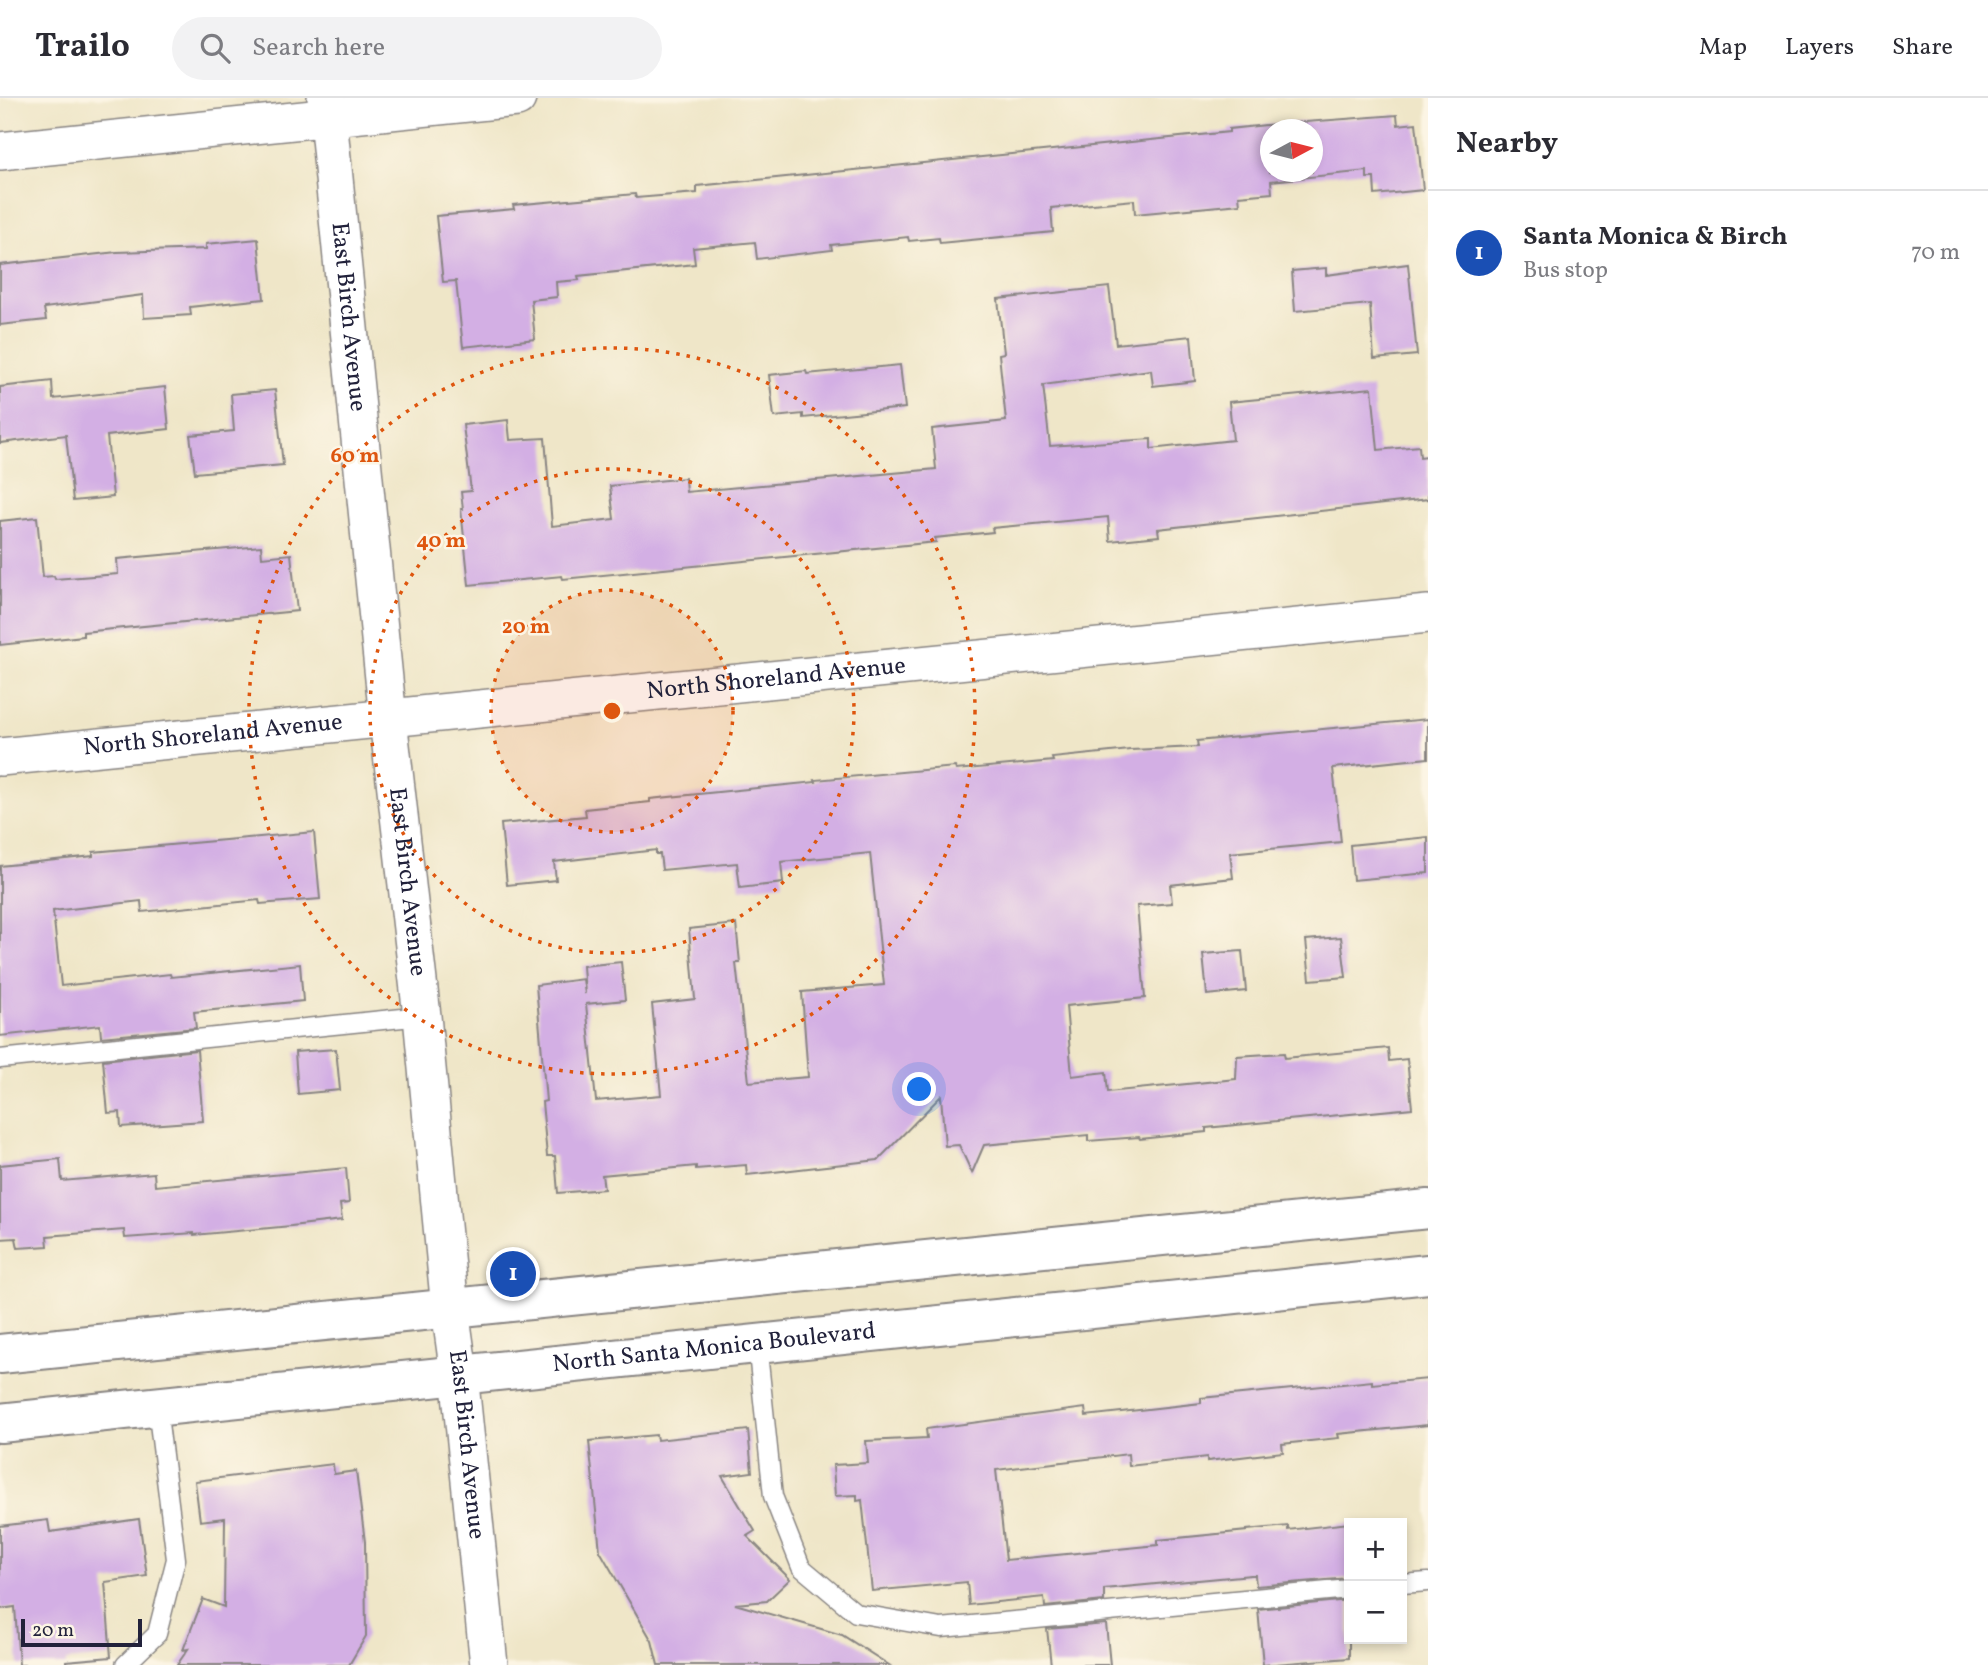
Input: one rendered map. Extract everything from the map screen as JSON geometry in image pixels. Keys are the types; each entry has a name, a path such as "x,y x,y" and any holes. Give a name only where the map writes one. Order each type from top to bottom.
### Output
{"street":[{"path":"0,151 327,107 517,98"},
{"name":"East Birch Avenue","path":"327,107 388,719 422,1016 450,1309 489,1665"},
{"name":"North Shoreland Avenue","path":"0,757 1428,614"},
{"path":"0,1354 1428,1209"},
{"name":"North Santa Monica Boulevard","path":"0,1423 1428,1274"}],"lane":[{"path":"0,1059 422,1016"},
{"path":"757,1343 773,1496 801,1567 856,1613 941,1628 1344,1589"},
{"path":"125,1665 157,1634 176,1559 157,1407"},
{"path":"1407,1584 1428,1582"}],"building":[{"path":"1397,115 1398,125 1416,123 1423,190 1375,195 1374,178 1367,178 1367,171 1323,176 1323,121"},
{"path":"1260,126 1260,182 1271,182 1272,193 1239,196 1240,204 1135,214 1134,200 1051,208 1053,232 940,243 939,238 909,241 908,237 831,245 832,250 757,259 755,242 693,248 695,264 578,276 579,280 556,282 557,297 531,300 535,339 463,347 456,281 443,282 436,216 514,209 513,205 635,194 636,198 697,193 697,186 1229,132 1229,129"},
{"path":"258,239 264,299 190,307 191,315 144,318 143,295 44,308 46,320 0,325 0,265 117,252 206,249 206,244"},
{"path":"1408,264 1417,355 1374,359 1370,304 1295,311 1292,271 1326,268 1326,275"},
{"path":"1109,287 1116,344 1191,336 1195,381 1153,386 1151,370 1043,385 1050,446 1151,439 1151,449 1233,440 1229,402 1372,388 1378,450 1419,446 1420,457 1428,456 1428,499 1158,529 1159,536 1110,541 1108,517 992,528 993,532 935,538 936,542 563,579 562,576 469,585 461,492 471,491 463,425 508,420 510,440 545,438 552,526 614,519 610,486 685,478 686,492 936,469 932,429 1006,421 999,354 1004,353 998,299"},
{"path":"900,365 905,408 803,418 803,414 774,417 769,375"},
{"path":"52,381 53,399 165,387 169,429 107,436 113,497 73,501 66,435 0,443 0,387"},
{"path":"275,390 283,465 195,473 190,435 234,431 231,394"},
{"path":"37,517 43,577 54,576 55,579 118,574 117,559 261,546 262,557 291,554 297,611 83,632 83,636 0,645 0,521"},
{"path":"1428,719 1428,758 1333,768 1341,842 1230,853 1233,878 1170,885 1172,903 1137,906 1145,998 1066,1006 1072,1076 1106,1072 1108,1092 1236,1079 1237,1056 1284,1053 1285,1058 1388,1048 1389,1061 1407,1059 1412,1108 1206,1128 1206,1132 1140,1139 1088,1141 1088,1135 984,1145 972,1173 959,1145 945,1146 941,1096 878,1160 747,1175 746,1165 696,1169 696,1166 602,1175 604,1189 558,1193 555,1156 547,1156 542,1102 546,1101 536,985 583,979 585,994 583,966 621,962 625,1000 586,1004 596,1101 661,1095 652,1004 695,999 689,929 736,924 740,963 736,963 749,1082 808,1077 802,992 884,985 870,853 781,862 783,883 740,888 737,863 662,870 660,854 656,854 656,850 554,862 556,880 507,885 501,824 586,816 585,809 650,802 650,799 816,782 815,780 1053,761 1052,758 1130,750 1198,747 1197,741"},
{"path":"314,832 320,899 260,904 259,900 142,912 141,901 53,911 61,986 300,964 303,1001 194,1012 196,1028 101,1037 100,1025 0,1036 0,866 93,856 93,852"},
{"path":"1428,837 1428,873 1353,880 1350,845"},
{"path":"1341,937 1346,977 1310,980 1306,940"},
{"path":"1242,951 1246,991 1207,995 1203,954"},
{"path":"336,1049 340,1090 298,1094 295,1052"},
{"path":"197,1050 203,1121 121,1127 120,1112 108,1113 103,1060"},
{"path":"60,1159 62,1181 154,1173 155,1186 346,1168 349,1203 340,1204 342,1220 291,1226 125,1238 124,1230 47,1236 48,1246 18,1248 16,1238 0,1239 0,1165"},
{"path":"1428,1379 1428,1425 1338,1434 1339,1438 1282,1444 1283,1452 1207,1461 1207,1457 1129,1466 1128,1454 996,1470 1006,1560 1158,1545 1158,1540 1247,1530 1288,1526 1288,1530 1344,1524 1344,1578 1256,1586 1255,1575 1251,1575 1104,1589 1104,1601 1045,1607 1044,1597 969,1605 967,1582 872,1591 862,1500 857,1501 857,1495 835,1496 833,1465 868,1463 866,1441 927,1438 926,1429 1085,1408 1086,1416 1201,1403 1201,1398 1372,1381 1372,1384"},
{"path":"748,1430 752,1472 722,1476 755,1531 747,1536 790,1579 767,1601 735,1604 842,1635 889,1665 658,1665 652,1641 600,1551 589,1441 656,1435 657,1440"},
{"path":"333,1464 334,1474 356,1471 365,1542 366,1636 349,1665 177,1665 188,1649 183,1650 203,1599 224,1607 225,1518 200,1521 195,1481"},
{"path":"139,1519 147,1576 105,1582 111,1657 66,1661 66,1665 19,1665 15,1607 0,1609 0,1526 48,1520 50,1532"},
{"path":"1344,1600 1344,1644 1349,1644 1349,1658 1263,1665 1258,1609"},
{"path":"1106,1624 1110,1665 1051,1665 1047,1629"}],"place":[{"name":"Santa Monica & Birch","path":"513,1274"}]}
